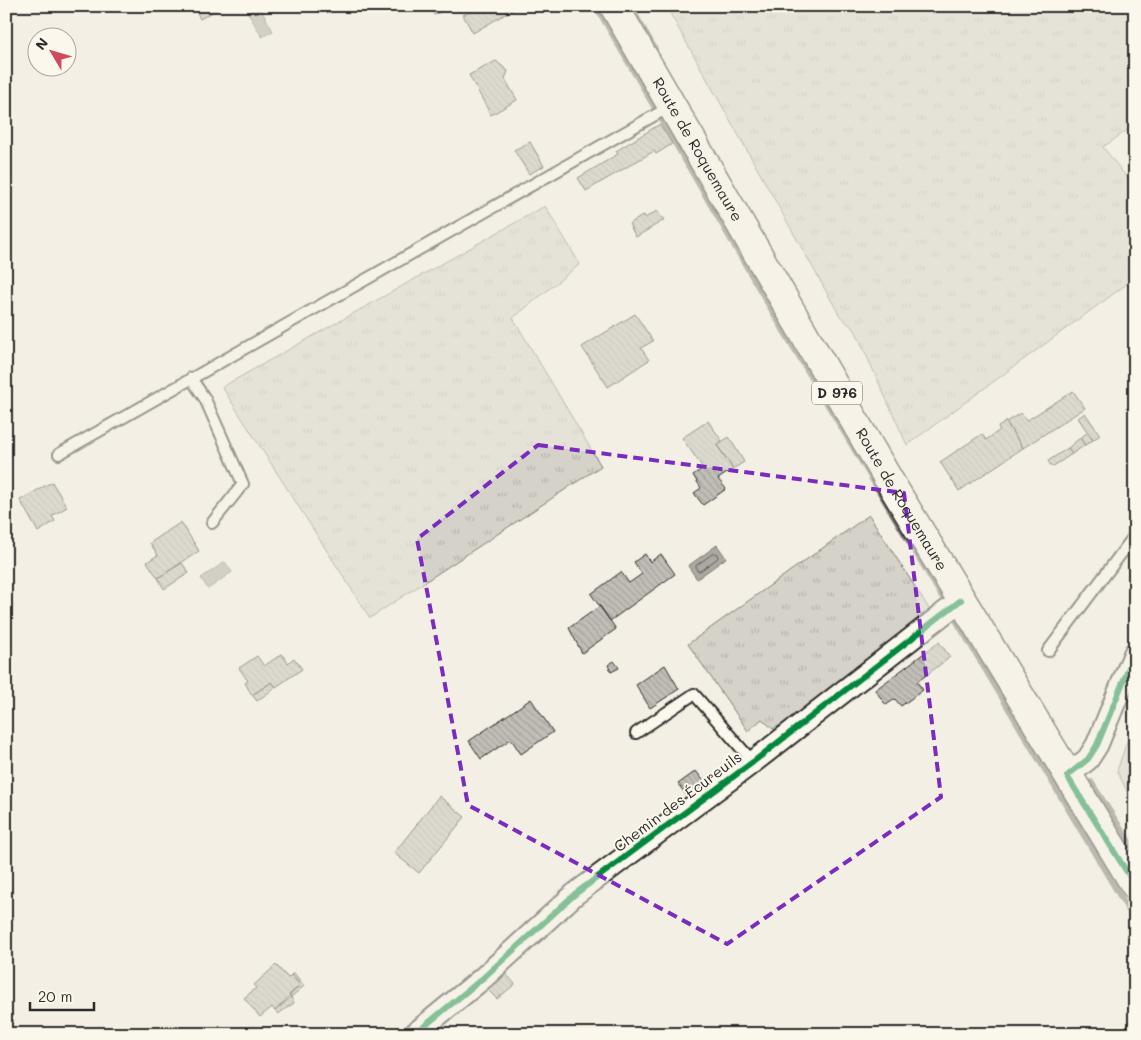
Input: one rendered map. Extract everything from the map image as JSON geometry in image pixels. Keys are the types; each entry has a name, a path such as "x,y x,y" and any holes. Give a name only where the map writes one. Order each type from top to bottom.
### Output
{"main road":[{"name":"Route de Roquemaure","path":"614,6 795,322 1067,776 1132,874"}],"street":[{"name":"Chemin des Écureuils","path":"416,1033 482,978 574,894 753,762 961,600"},
{"path":"1067,776 1088,760 1097,745 1135,653"}],"lane":[{"path":"59,454 672,105"},
{"path":"191,378 205,398 243,484 212,524"},
{"path":"1048,651 1135,535"},
{"path":"636,732 694,694 753,762"}],"highlighted area":[{"path":"538,445 904,493 941,797 727,944 468,805 417,539"}],"green space":[{"path":"666,6 1135,6 1135,125 1103,147 1135,188 1135,278 907,445 855,330 840,316"},
{"path":"545,206 580,264 513,318 601,466 370,618 222,387"},
{"path":"869,515 933,615 813,708 773,729 762,719 748,731 688,644"},
{"path":"1135,717 1135,807 1117,771"}],"water":[{"path":"259,6 273,31 262,37 248,13"},
{"path":"717,545 726,558 697,579 688,566"},
{"path":"225,562 232,572 208,589 201,578"}],"building":[{"path":"194,6 216,6 218,9 200,19"},
{"path":"429,6 452,6 434,15"},
{"path":"468,6 519,6 473,33 463,15 471,11"},
{"path":"496,61 508,71 505,79 517,100 491,115 469,75"},
{"path":"660,124 672,144 656,154 654,151 586,191 578,178 618,154 616,151"},
{"path":"530,142 544,166 529,174 514,150"},
{"path":"657,211 664,220 636,237 629,224 644,215 645,218"},
{"path":"635,314 653,341 641,348 649,360 608,387 582,347"},
{"path":"1073,391 1085,408 1023,448 1006,422 1021,413 1026,421"},
{"path":"1085,413 1100,435 1093,440 1078,418"},
{"path":"708,421 722,441 717,445 733,469 718,479 726,489 703,505 694,493 701,488 693,475 703,468 682,438"},
{"path":"1006,422 1023,448 959,491 940,462 982,434 986,440 1000,430 998,427"},
{"path":"1088,432 1093,440 1085,445 1080,438"},
{"path":"729,437 744,462 733,469 717,445"},
{"path":"1080,438 1085,445 1072,454 1068,448"},
{"path":"1068,448 1072,454 1052,467 1048,461"},
{"path":"52,482 67,507 52,516 55,521 38,532 20,500"},
{"path":"181,522 199,551 158,578 147,562 158,555 150,543"},
{"path":"645,554 650,562 661,554 675,574 610,621 591,594 621,572 629,583 642,574 634,562"},
{"path":"182,563 189,573 164,589 158,578"},
{"path":"600,606 616,629 582,653 569,628"},
{"path":"939,642 950,657 917,682 923,690 901,706 895,699 886,705 875,690"},
{"path":"282,654 288,663 294,658 302,669 276,687 272,682 252,695 245,683 248,681 239,668 257,656 264,666"},
{"path":"614,661 619,668 611,672 608,665"},
{"path":"665,665 679,689 650,708 636,685"},
{"path":"272,682 276,687 257,701 252,695"},
{"path":"531,699 553,732 521,754 511,739 481,759 469,741"},
{"path":"696,771 706,784 688,797 678,784"},
{"path":"439,796 465,817 419,873 394,853"},
{"path":"276,965 288,978 291,975 300,985 275,1011 272,1007 260,1017 244,998 256,988 254,985"},
{"path":"294,973 304,986 291,997 289,995 300,985 291,975"},
{"path":"506,974 515,984 497,999 489,991"},
{"path":"291,997 294,1003 278,1014 275,1011"}],"waterway":[{"path":"596,6 778,321 1135,921"},
{"path":"630,6 655,49"},
{"path":"1091,782 1132,846"}],"cycle path":[{"path":"416,1033 483,978 575,894 753,762 961,600"},
{"path":"1135,653 1097,745 1088,759 1067,776 1135,885"}]}
